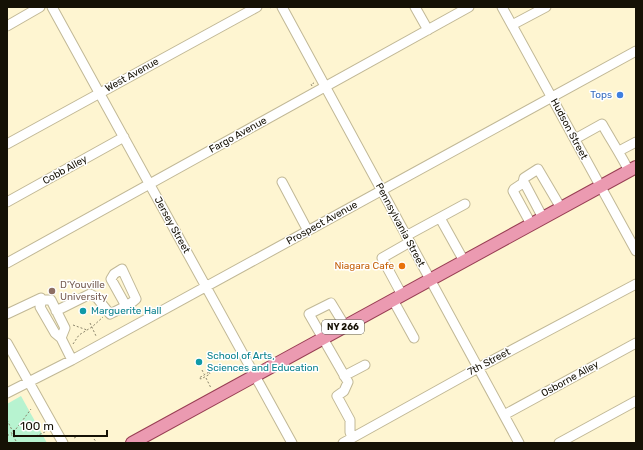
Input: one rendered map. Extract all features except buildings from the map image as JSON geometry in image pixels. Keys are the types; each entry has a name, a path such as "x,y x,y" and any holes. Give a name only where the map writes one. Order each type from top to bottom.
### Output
{"main road":[{"name":"NY 266","path":"132,443 633,169"}],"street":[{"path":"7,26 40,7"},
{"name":"Jersey Street","path":"52,7 292,443"},
{"name":"West Avenue","path":"7,144 257,7"},
{"name":"Pennsylvania Street","path":"282,7 519,443"},
{"path":"415,7 428,30"},
{"name":"Fargo Avenue","path":"7,263 469,7"},
{"name":"Hudson Street","path":"502,7 636,251"},
{"path":"512,25 546,7"},
{"name":"Prospect Avenue","path":"7,393 72,360 636,51"},
{"path":"575,139 602,124 615,147 633,169"},
{"name":"Cobb Alley","path":"7,202 124,137"},
{"path":"619,151 636,142"},
{"path":"543,218 524,183 524,178 538,169 561,208"},
{"path":"282,182 308,231"},
{"path":"524,183 514,188 514,191 531,224"},
{"path":"414,338 382,258 440,218 465,204"},
{"path":"440,218 464,262"},
{"name":"7th Street","path":"344,443 478,368 636,284"},
{"path":"56,311 90,294 97,298 106,307 110,314 126,306"},
{"path":"7,314 41,298 42,300 51,300 65,328 62,338"},
{"path":"42,300 40,307 55,334 62,338 72,360"},
{"path":"345,326 331,303 310,314 348,382 344,391 337,396 350,420 350,432 352,438"},
{"path":"7,343 63,443"},
{"name":"Osborne Alley","path":"504,415 636,343"},
{"path":"344,376 365,365"},
{"path":"559,443 636,401"}],"path":[{"path":"70,348 79,335 92,327 104,316"},
{"path":"90,323 96,336"},
{"path":"72,325 87,330"},
{"path":"202,370 211,388"},
{"path":"12,430 17,428 31,409"},
{"path":"7,420 12,430 10,432 16,441"},
{"path":"36,436 47,430"},
{"path":"7,435 12,435"},
{"path":"74,438 81,435"},
{"path":"94,439 97,443"}],"green space":[{"path":"21,396 47,443 7,443 7,404"}],"place":[{"name":"Tops","path":"620,95"},
{"name":"Niagara Cafe","path":"402,266"},
{"name":"D'Youville University","path":"52,291"},
{"name":"Marguerite Hall","path":"83,311"},
{"name":"School of Arts, Sciences and Education","path":"199,362"}]}
